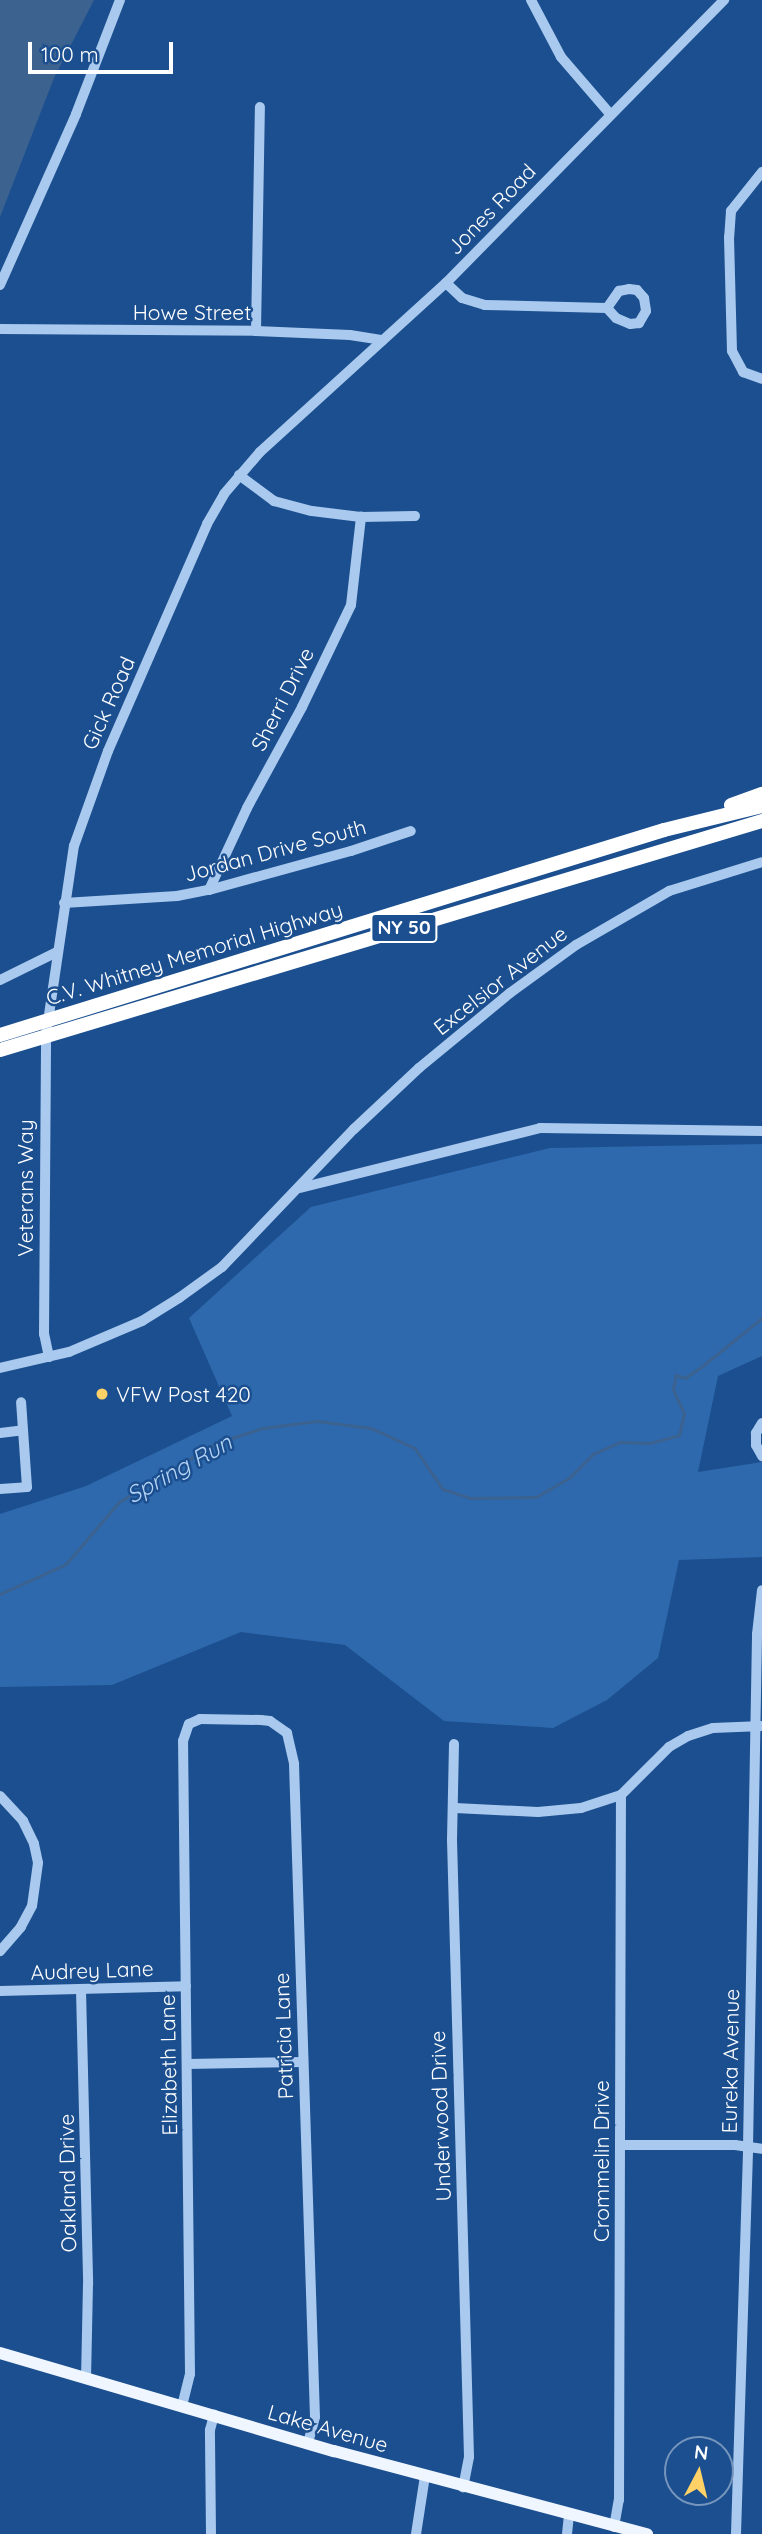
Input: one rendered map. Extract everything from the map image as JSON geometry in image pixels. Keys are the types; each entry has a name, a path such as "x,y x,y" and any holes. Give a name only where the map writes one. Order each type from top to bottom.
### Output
{"highway":[{"path":"664,830 762,794"},
{"name":"C.V. Whitney Memorial Highway","path":"0,1035 664,830 762,806"},
{"name":"C.V. Whitney Memorial Highway","path":"0,1050 762,821"}],"main road":[{"name":"Lake Avenue","path":"0,2353 463,2487 647,2534"}],"street":[{"path":"0,285 76,114 120,0"},
{"path":"531,0 561,57 610,114"},
{"name":"Jones Road","path":"278,435 446,283 724,0"},
{"path":"256,331 260,107"},
{"path":"762,172 731,211 729,237 732,351 743,372 762,379"},
{"path":"446,283 462,298 485,305 607,308"},
{"name":"Howe Street","path":"0,329 256,331 350,334 383,340"},
{"name":"Gick Road","path":"50,1018 64,903 81,821 108,751 207,524 239,475 278,435"},
{"path":"239,475 274,501 312,511 361,517 415,516"},
{"name":"Sherri Drive","path":"209,890 247,808 302,707 351,605 355,590 361,517"},
{"name":"Jordan Drive South","path":"64,903 177,896 209,890 351,851 411,831"},
{"name":"Excelsior Avenue","path":"0,1368 49,1357 105,1338 179,1298 222,1267 354,1129 419,1068 510,993 576,945 669,891 762,862"},
{"path":"0,980 57,952"},
{"name":"Veterans Way","path":"49,1357 44,1334 46,1035 50,1018"},
{"path":"299,1188 540,1128 762,1131"},
{"path":"0,1489 27,1486 21,1402"},
{"path":"762,1423 756,1433 756,1445 762,1456"},
{"path":"0,1433 23,1430"},
{"name":"Eureka Avenue","path":"736,2534 762,1590"},
{"name":"Patricia Lane","path":"189,1724 200,1719 270,1721 287,1733 292,1744 315,2417 307,2443"},
{"name":"Elizabeth Lane","path":"182,2406 190,2374 183,1741 189,1724"},
{"path":"455,1808 538,1812 581,1808 621,1795 669,1747 688,1736 713,1728 758,1726"},
{"name":"Underwood Drive","path":"454,1744 455,1808 452,1840 469,2457 463,2487"},
{"name":"Crommelin Drive","path":"614,2527 619,2500 621,1795"},
{"path":"0,1796 23,1821 34,1844 38,1863 32,1906 21,1927 0,1951"},
{"name":"Audrey Lane","path":"0,1991 186,1986"},
{"name":"Oakland Drive","path":"81,1990 88,2284 86,2376"},
{"path":"187,2064 303,2062"},
{"path":"621,2145 762,2149"},
{"path":"211,2534 210,2430 214,2415"},
{"path":"416,2534 425,2476"},
{"path":"567,2534 569,2514"}],"shaded area":[{"path":"0,0 94,0 54,78 0,217"},
{"path":"762,1144 762,1356 718,1376 698,1472 762,1462 762,1557 679,1560 658,1658 607,1700 553,1728 444,1721 345,1645 241,1632 112,1685 0,1687 0,1514 86,1486 232,1416 189,1318 311,1207 550,1148"}],"waterway":[{"name":"Spring Run","path":"0,1594 66,1564 119,1502 216,1443 263,1428 317,1421 371,1428 415,1448 443,1489 471,1498 536,1497 569,1478 593,1454 620,1442 650,1443 679,1435 684,1414 673,1389 676,1375 685,1378 762,1318"}],"place":[{"name":"VFW Post 420","path":"102,1394"}]}
